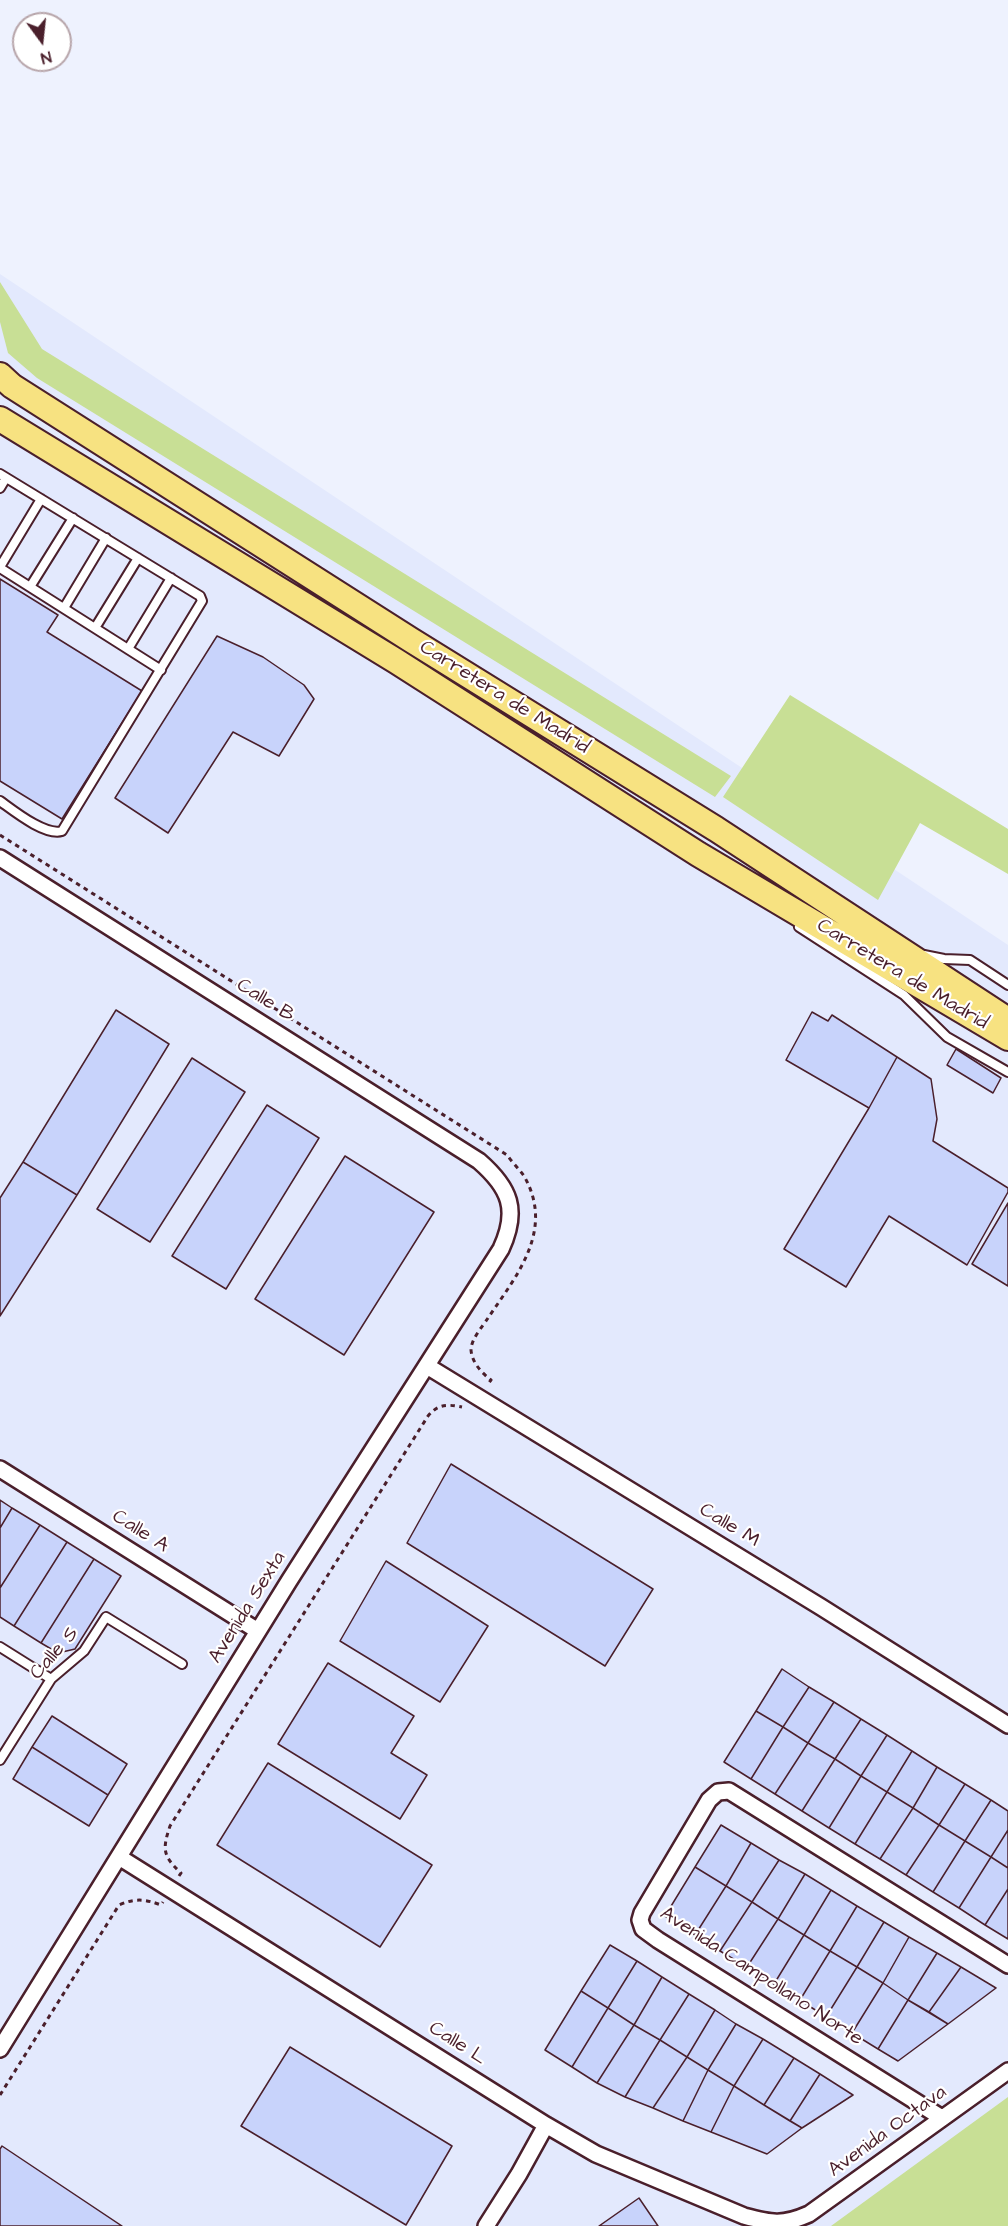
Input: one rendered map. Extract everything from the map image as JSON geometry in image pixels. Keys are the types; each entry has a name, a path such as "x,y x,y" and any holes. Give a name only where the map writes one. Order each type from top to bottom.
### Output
{"main road":[{"name":"Carretera de Madrid","path":"0,375 12,386 411,640 716,829 1008,1020"},
{"name":"Carretera de Madrid","path":"0,419 396,661 698,854 1008,1038"}],"street":[{"name":"Calle B","path":"0,858 479,1161 503,1185"},
{"name":"Avenida Sexta","path":"0,2049 258,1631 501,1249 511,1222 503,1185"},
{"name":"Calle M","path":"427,1366 821,1607 1008,1725"},
{"name":"Calle A","path":"0,1469 258,1631"},
{"name":"Avenida Campollano Norte","path":"942,2118 658,1940 643,1929 640,1920 642,1913 709,1800 718,1792 729,1791 1008,1965"},
{"name":"Calle L","path":"119,1857 546,2126 596,2154 744,2216 769,2223 791,2222"},
{"name":"Avenida Octava","path":"791,2222 826,2203 1008,2071"},
{"path":"486,2226 546,2126"}],"lane":[{"path":"0,488 3,476 200,596 202,601 62,831 55,833 44,828 0,801"},
{"path":"41,499 0,568 161,670"},
{"path":"30,587 73,518"},
{"path":"64,608 106,538"},
{"path":"95,628 138,558"},
{"path":"128,649 171,578"},
{"path":"698,854 736,887"},
{"path":"795,925 904,995 947,1037 1008,1072"},
{"path":"900,950 944,959 970,960 1008,985"},
{"name":"Calle S","path":"0,1760 51,1679 84,1651 106,1617 183,1664"},
{"path":"0,1647 51,1679"}],"path":[{"path":"0,835 507,1155 524,1175 532,1194 535,1212 535,1231 523,1266 478,1334 471,1349 475,1362 491,1380 470,1409 445,1404 435,1408 428,1416 170,1826 164,1845 168,1861 181,1873 161,1905 147,1900 133,1899 119,1905 0,2095"}],"shaded area":[{"path":"0,274 1008,945 1008,2226 0,2226"}],"green space":[{"path":"0,282 42,349 731,776 715,797 37,378 8,353 0,322"},
{"path":"790,695 1008,829 1008,874 920,823 878,900 723,797"},
{"path":"1008,2097 1008,2226 831,2226"}],"building":[{"path":"0,579 58,615 47,632 142,691 62,819 0,781"},
{"path":"217,636 263,657 304,685 314,699 279,756 233,732 168,833 115,798"},
{"path":"116,1010 169,1044 77,1195 23,1162"},
{"path":"812,1012 828,1021 832,1015 897,1057 869,1108 786,1060"},
{"path":"956,1049 1001,1078 993,1093 947,1065"},
{"path":"897,1057 931,1079 937,1119 933,1141 1008,1188 1008,1192 967,1265 889,1216 846,1287 784,1249"},
{"path":"192,1058 245,1092 150,1242 97,1209"},
{"path":"267,1105 319,1138 226,1289 172,1256"},
{"path":"345,1156 434,1212 344,1355 255,1299"},
{"path":"23,1162 77,1195 0,1316 0,1198"},
{"path":"1008,1203 1008,1286 972,1264"},
{"path":"451,1464 653,1589 605,1666 407,1543"},
{"path":"0,1500 12,1508 0,1528"},
{"path":"12,1508 40,1525 0,1588 0,1528"},
{"path":"40,1525 67,1542 14,1626 0,1617 0,1588"},
{"path":"67,1542 94,1559 41,1643 14,1626"},
{"path":"94,1559 121,1576 75,1649 58,1653 41,1643"},
{"path":"386,1561 488,1626 440,1702 340,1641"},
{"path":"328,1663 414,1716 391,1753 427,1775 400,1819 278,1744"},
{"path":"782,1669 809,1687 783,1727 756,1711"},
{"path":"809,1687 834,1702 808,1743 783,1727"},
{"path":"834,1702 861,1719 835,1759 808,1743"},
{"path":"756,1711 783,1727 751,1779 724,1762"},
{"path":"52,1716 127,1764 108,1795 32,1747"},
{"path":"861,1719 887,1735 861,1776 835,1759"},
{"path":"783,1727 808,1743 775,1794 751,1779"},
{"path":"887,1735 912,1751 887,1792 861,1776"},
{"path":"808,1743 835,1759 802,1811 775,1794"},
{"path":"32,1747 108,1795 89,1826 13,1779"},
{"path":"912,1751 937,1767 913,1808 887,1792"},
{"path":"835,1759 861,1776 829,1828 802,1811"},
{"path":"268,1763 432,1865 380,1947 217,1845"},
{"path":"937,1767 965,1784 939,1825 913,1808"},
{"path":"861,1776 887,1792 855,1844 829,1828"},
{"path":"965,1784 991,1800 965,1841 939,1825"},
{"path":"887,1792 913,1808 880,1859 855,1844"},
{"path":"991,1800 1008,1811 1008,1830 991,1857 965,1841"},
{"path":"913,1808 939,1825 906,1875 880,1859"},
{"path":"721,1825 751,1843 726,1886 695,1867"},
{"path":"939,1825 965,1841 933,1892 906,1875"},
{"path":"1008,1830 1008,1868 991,1857"},
{"path":"965,1841 991,1857 959,1908 933,1892"},
{"path":"751,1843 779,1860 752,1902 726,1886"},
{"path":"991,1857 1008,1868 1008,1889 985,1925 959,1908"},
{"path":"779,1860 805,1874 778,1919 752,1902"},
{"path":"695,1867 726,1886 695,1935 665,1916"},
{"path":"805,1874 831,1890 804,1935 778,1919"},
{"path":"726,1886 752,1902 720,1951 695,1935"},
{"path":"1008,1889 1008,1939 985,1925"},
{"path":"831,1890 857,1906 830,1951 804,1935"},
{"path":"752,1902 778,1919 747,1967 720,1951"},
{"path":"857,1906 884,1922 857,1967 830,1951"},
{"path":"778,1919 804,1935 774,1984 747,1967"},
{"path":"884,1922 909,1937 883,1983 857,1967"},
{"path":"804,1935 830,1951 800,2000 774,1984"},
{"path":"909,1937 937,1953 908,2000 883,1983"},
{"path":"610,1945 637,1961 608,2008 581,1991"},
{"path":"830,1951 857,1967 826,2017 800,2000"},
{"path":"937,1953 961,1967 929,2012 908,2000"},
{"path":"637,1961 662,1977 634,2025 608,2008"},
{"path":"857,1967 883,1983 852,2033 826,2017"},
{"path":"961,1967 996,1988 948,2024 929,2012"},
{"path":"662,1977 689,1994 660,2040 634,2025"},
{"path":"883,1983 908,2000 878,2049 852,2033"},
{"path":"581,1991 608,2008 572,2067 545,2050"},
{"path":"689,1994 715,2010 687,2057 660,2040"},
{"path":"908,2000 948,2024 898,2061 878,2049"},
{"path":"608,2008 634,2025 597,2083 572,2067"},
{"path":"715,2010 736,2024 708,2070 687,2057"},
{"path":"736,2024 763,2039 734,2086 708,2070"},
{"path":"634,2025 660,2040 625,2097 597,2083"},
{"path":"763,2039 794,2058 764,2105 734,2086"},
{"path":"660,2040 687,2057 653,2108 625,2097"},
{"path":"290,2047 452,2146 406,2225 241,2126"},
{"path":"687,2057 708,2070 683,2121 653,2108"},
{"path":"794,2058 820,2074 790,2121 764,2105"},
{"path":"708,2070 734,2086 711,2132 683,2121"},
{"path":"820,2074 853,2095 802,2128 790,2121"},
{"path":"734,2086 802,2128 767,2154 711,2132"},
{"path":"2,2146 122,2226 0,2226 0,2149"},
{"path":"639,2198 658,2226 599,2226"}]}
